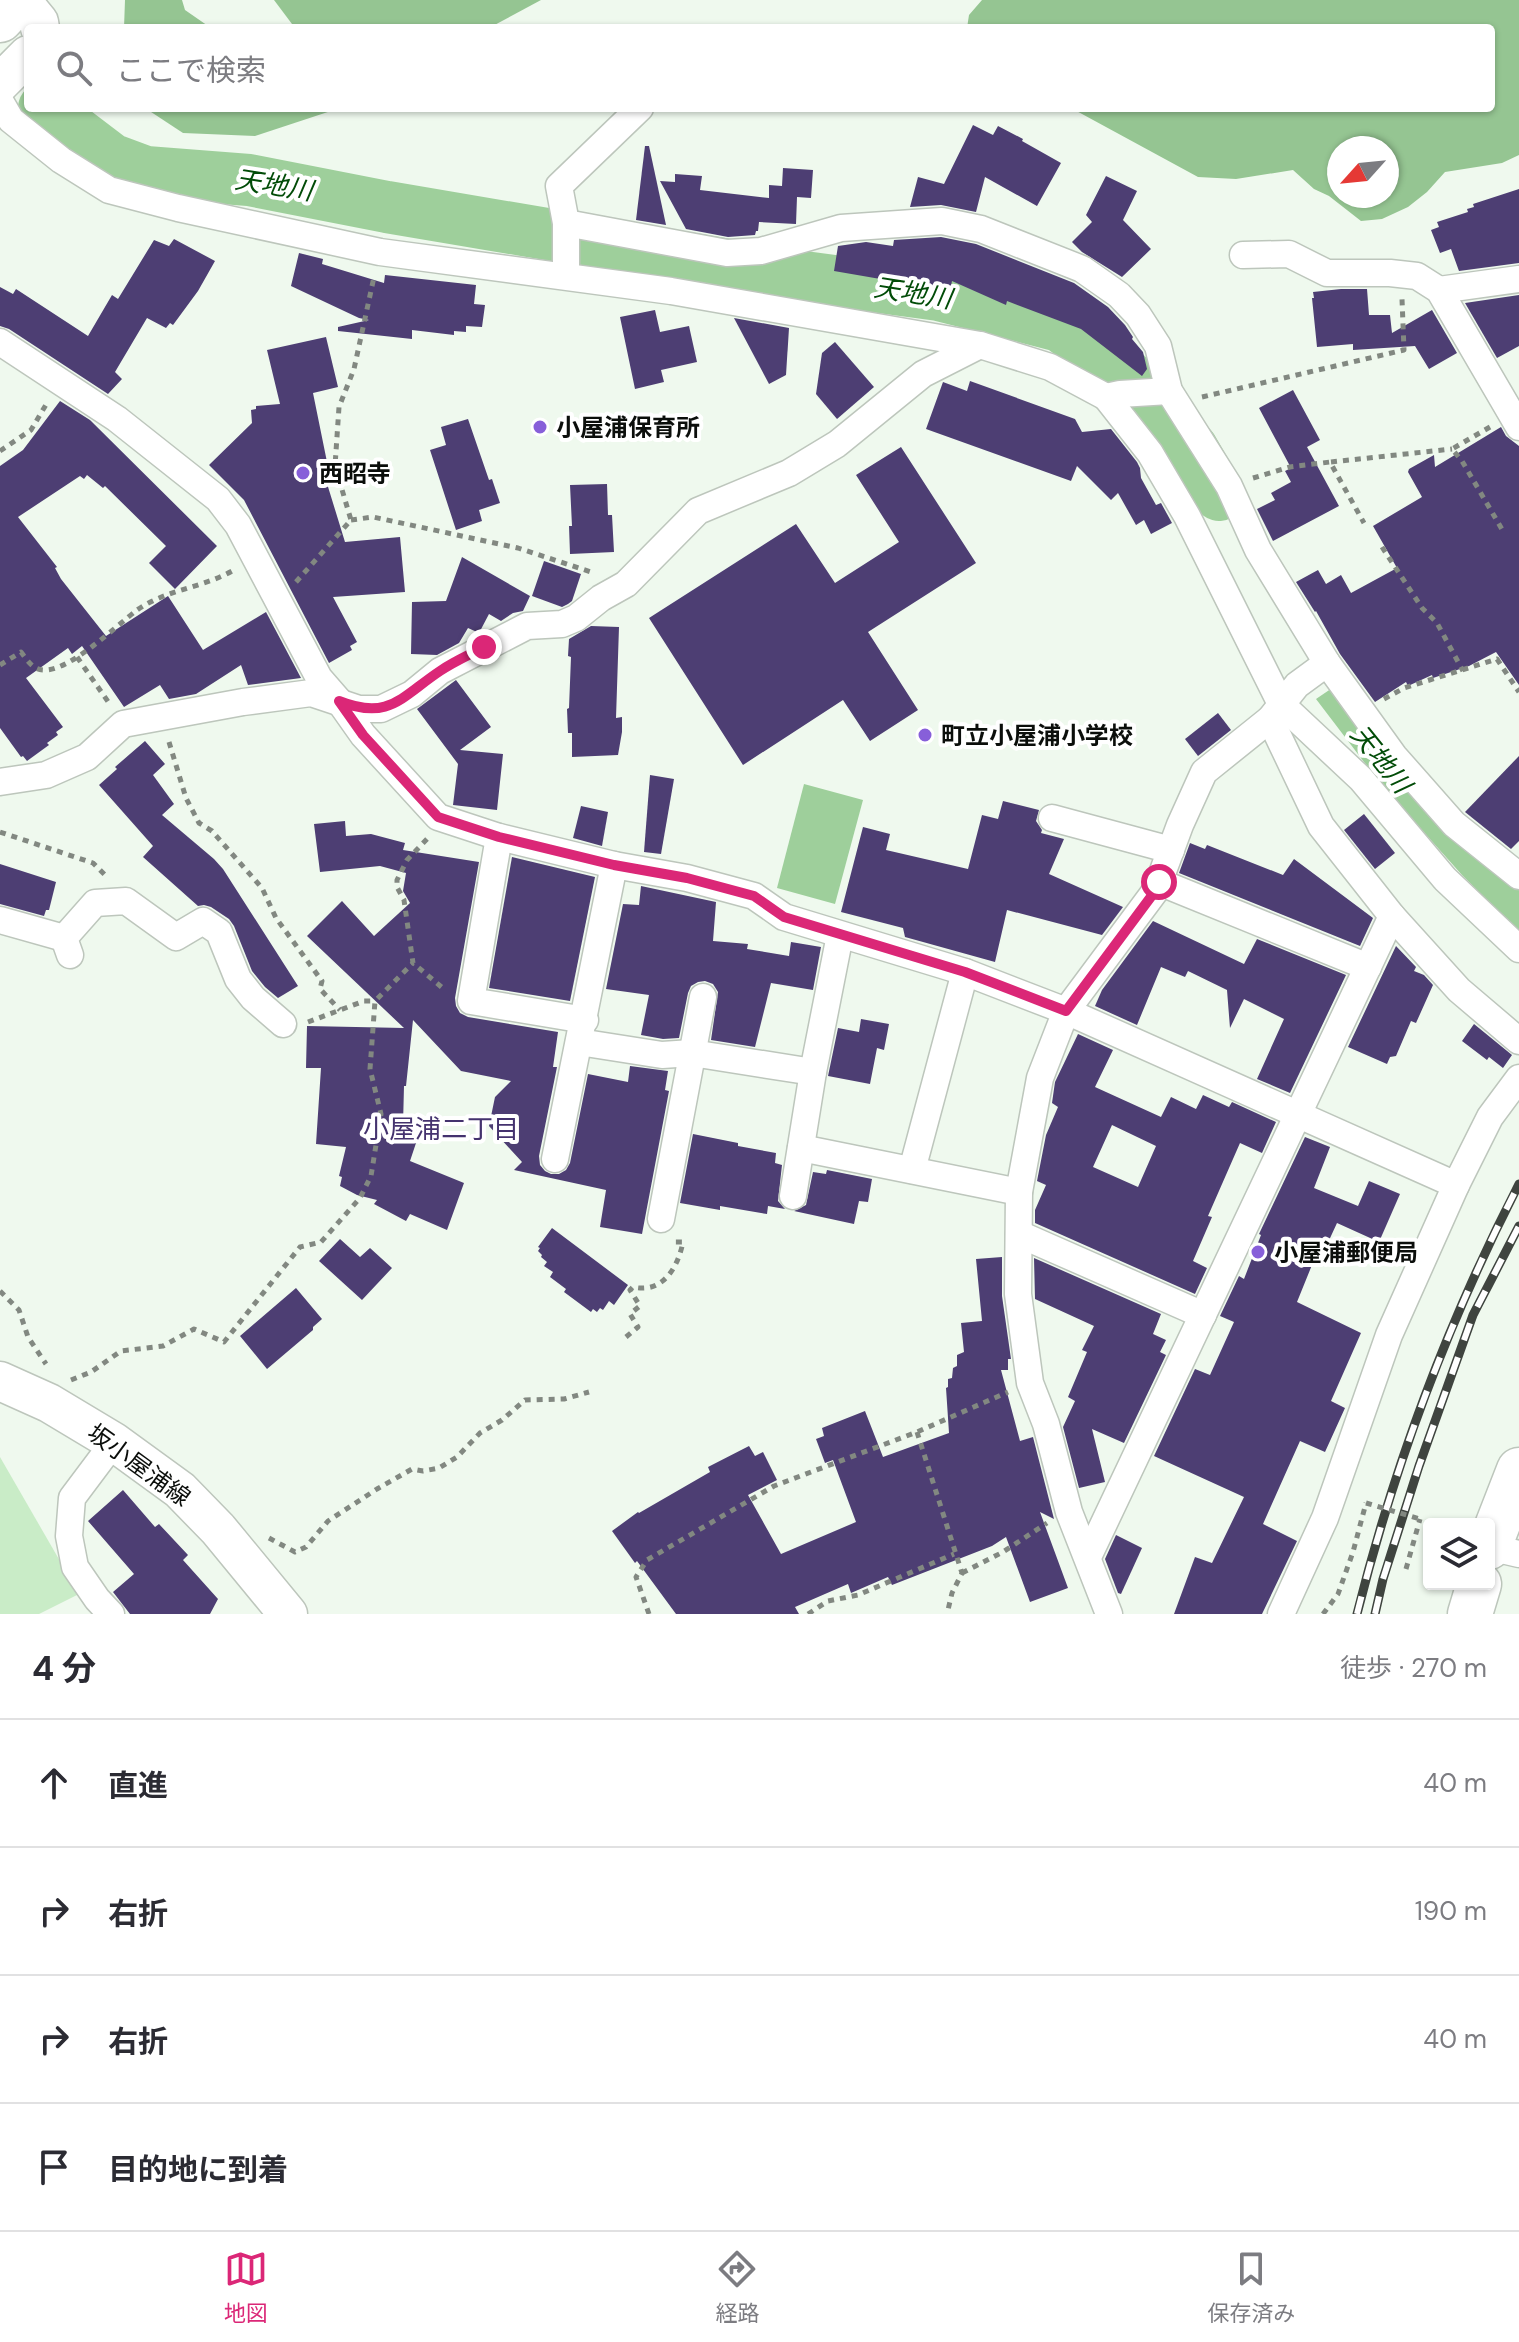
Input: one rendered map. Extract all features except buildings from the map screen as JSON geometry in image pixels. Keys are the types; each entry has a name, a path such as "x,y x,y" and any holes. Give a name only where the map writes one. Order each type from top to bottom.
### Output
{"highway":[{"path":"0,20 20,0"},
{"path":"1495,1532 1519,1470"},
{"path":"1470,1614 1477,1590"}],"main road":[{"path":"20,0 39,24"},
{"name":"坂小屋浦線","path":"0,1381 49,1403 114,1442 180,1490 218,1529 288,1614"}],"street":[{"path":"8,80 11,120 61,160 109,190 380,252 671,291 980,345 1050,367 1113,395 1174,397"},
{"path":"566,276 566,223 559,186 636,112"},
{"path":"566,223 727,253 761,251 816,234 867,225 942,221 981,229 1082,269 1119,295 1138,315 1158,346 1174,397 1229,486 1258,550 1327,663 1362,712 1394,756 1454,824 1519,876"},
{"path":"1243,255 1289,254 1327,273 1417,276 1439,290 1515,420"},
{"path":"1439,290 1519,279"},
{"path":"0,342 117,419 218,499 238,525 319,678 363,735 438,817 499,837 614,865 687,878 754,896 784,917 965,972 1066,1011 1456,1185"},
{"path":"0,782 46,775 87,757 123,724 311,693 359,709 381,709 412,694 440,671 527,626 562,624 576,618 601,598 626,584 698,511 789,473 837,444 923,374 980,345"},
{"path":"1113,395 1187,516 1283,702 1321,826 1392,916 1459,990 1519,1041"},
{"path":"1109,1614 1069,1512 1046,1424 1030,1383 1018,1294 1019,1192 1040,1078 1066,1011 1156,890 1204,772 1327,663"},
{"path":"1283,702 1361,779 1445,879 1519,949"},
{"path":"1052,818 1171,850"},
{"path":"499,837 471,1001 662,1055 692,1053 813,1072"},
{"path":"555,1159 614,865"},
{"path":"1159,882 1368,967"},
{"path":"0,920 67,947 95,903 126,901 176,937 203,921 219,932 238,979 253,998 283,1024"},
{"path":"1088,1557 1392,916"},
{"path":"793,1196 840,935"},
{"path":"912,1170 965,972"},
{"path":"661,1219 703,997"},
{"path":"1281,1614 1325,1518 1389,1335 1490,1117 1519,1078"},
{"path":"801,1148 1019,1192"},
{"path":"1019,1234 1203,1315"},
{"path":"111,1614 75,1567 69,1536 72,1498 114,1442"},
{"path":"1495,1548 1519,1554"}],"path":[{"path":"351,520 335,466 339,407 354,369 380,252"},
{"path":"1174,397 1404,350 1402,291"},
{"path":"1229,486 1290,467 1452,449 1515,420"},
{"path":"0,451 31,430"},
{"path":"1452,449 1503,531"},
{"path":"1330,462 1364,523"},
{"path":"279,601 351,520 373,517 518,548 626,584"},
{"path":"1382,547 1422,608 1437,623 1463,671"},
{"path":"0,665 21,652 33,667 54,669 77,657 143,607 169,593 220,578 255,556"},
{"path":"77,657 123,724"},
{"path":"1362,712 1404,688 1497,659 1519,692"},
{"path":"164,718 191,811 262,888 276,918 322,981 320,989 337,1012 364,1001 375,1001"},
{"path":"438,817 426,841 407,860 397,880 397,887 404,900 413,963 449,994 471,1001"},
{"path":"0,832 93,863 126,901"},
{"path":"66,1381 91,1372 121,1351 163,1346 194,1329 224,1342 300,1247 321,1242 360,1198 371,1176 381,1114 370,1069 375,1001 413,963"},
{"path":"626,1337 638,1327 630,1314 640,1306 630,1290 633,1287 651,1288 660,1283 679,1261 683,1242 673,1241 670,1225 661,1219"},
{"path":"0,1291 19,1310 28,1337 48,1367"},
{"path":"649,1614 636,1577 647,1560 774,1486 917,1432 1030,1383"},
{"path":"295,1552 306,1547 328,1521 377,1489 412,1469 423,1471 439,1468 457,1457 480,1433 502,1420 525,1400 564,1399 589,1392"},
{"path":"917,1432 962,1573"},
{"path":"1323,1614 1338,1594 1366,1503 1420,1519 1406,1569"},
{"path":"947,1614 952,1593 962,1573 1069,1512"},
{"path":"808,1614 828,1601 858,1595 954,1554"}],"shaded area":[{"path":"125,0 182,0 185,10 205,24 124,24"},
{"path":"274,0 541,0 496,24 292,24"},
{"path":"982,0 1519,0 1519,155 1502,163 1445,172 1408,207 1382,219 1361,221 1344,208 1399,208 1399,136 1327,136 1327,195 1314,189 1293,170 1236,179 1198,177 1078,112 1495,112 1495,24 968,24 969,15"},
{"path":"151,112 328,112 255,136 183,133"},
{"path":"0,1457 79,1594 39,1614 0,1614"}],"water":[{"path":"1344,680 1450,810 1519,871 1519,932 1462,875 1380,783 1316,699"},
{"path":"804,784 863,800 835,904 777,888"}],"waterway":[{"name":"天地川","path":"49,112 111,159 146,172 249,180 387,207 789,275 939,295 1060,326 1126,374 1192,448 1219,495"}],"railway":[{"path":"1357,1614 1388,1504 1426,1394 1469,1288 1519,1184"},
{"path":"1375,1614 1419,1466 1473,1315 1519,1226"}],"place":[{"name":"小屋浦保育所","path":"540,427"},
{"name":"西昭寺","path":"303,473"},
{"name":"町立小屋浦小学校","path":"925,735"},
{"name":"小屋浦郵便局","path":"1258,1252"}],"district":[{"name":"小屋浦二丁目","path":"441,1129"}],"route":[{"path":"484,647 440,671 412,694 381,709 359,709 339,701 363,735 438,817 499,837 614,865 687,878 754,896 784,917 965,972 1066,1011 1159,882"}]}
